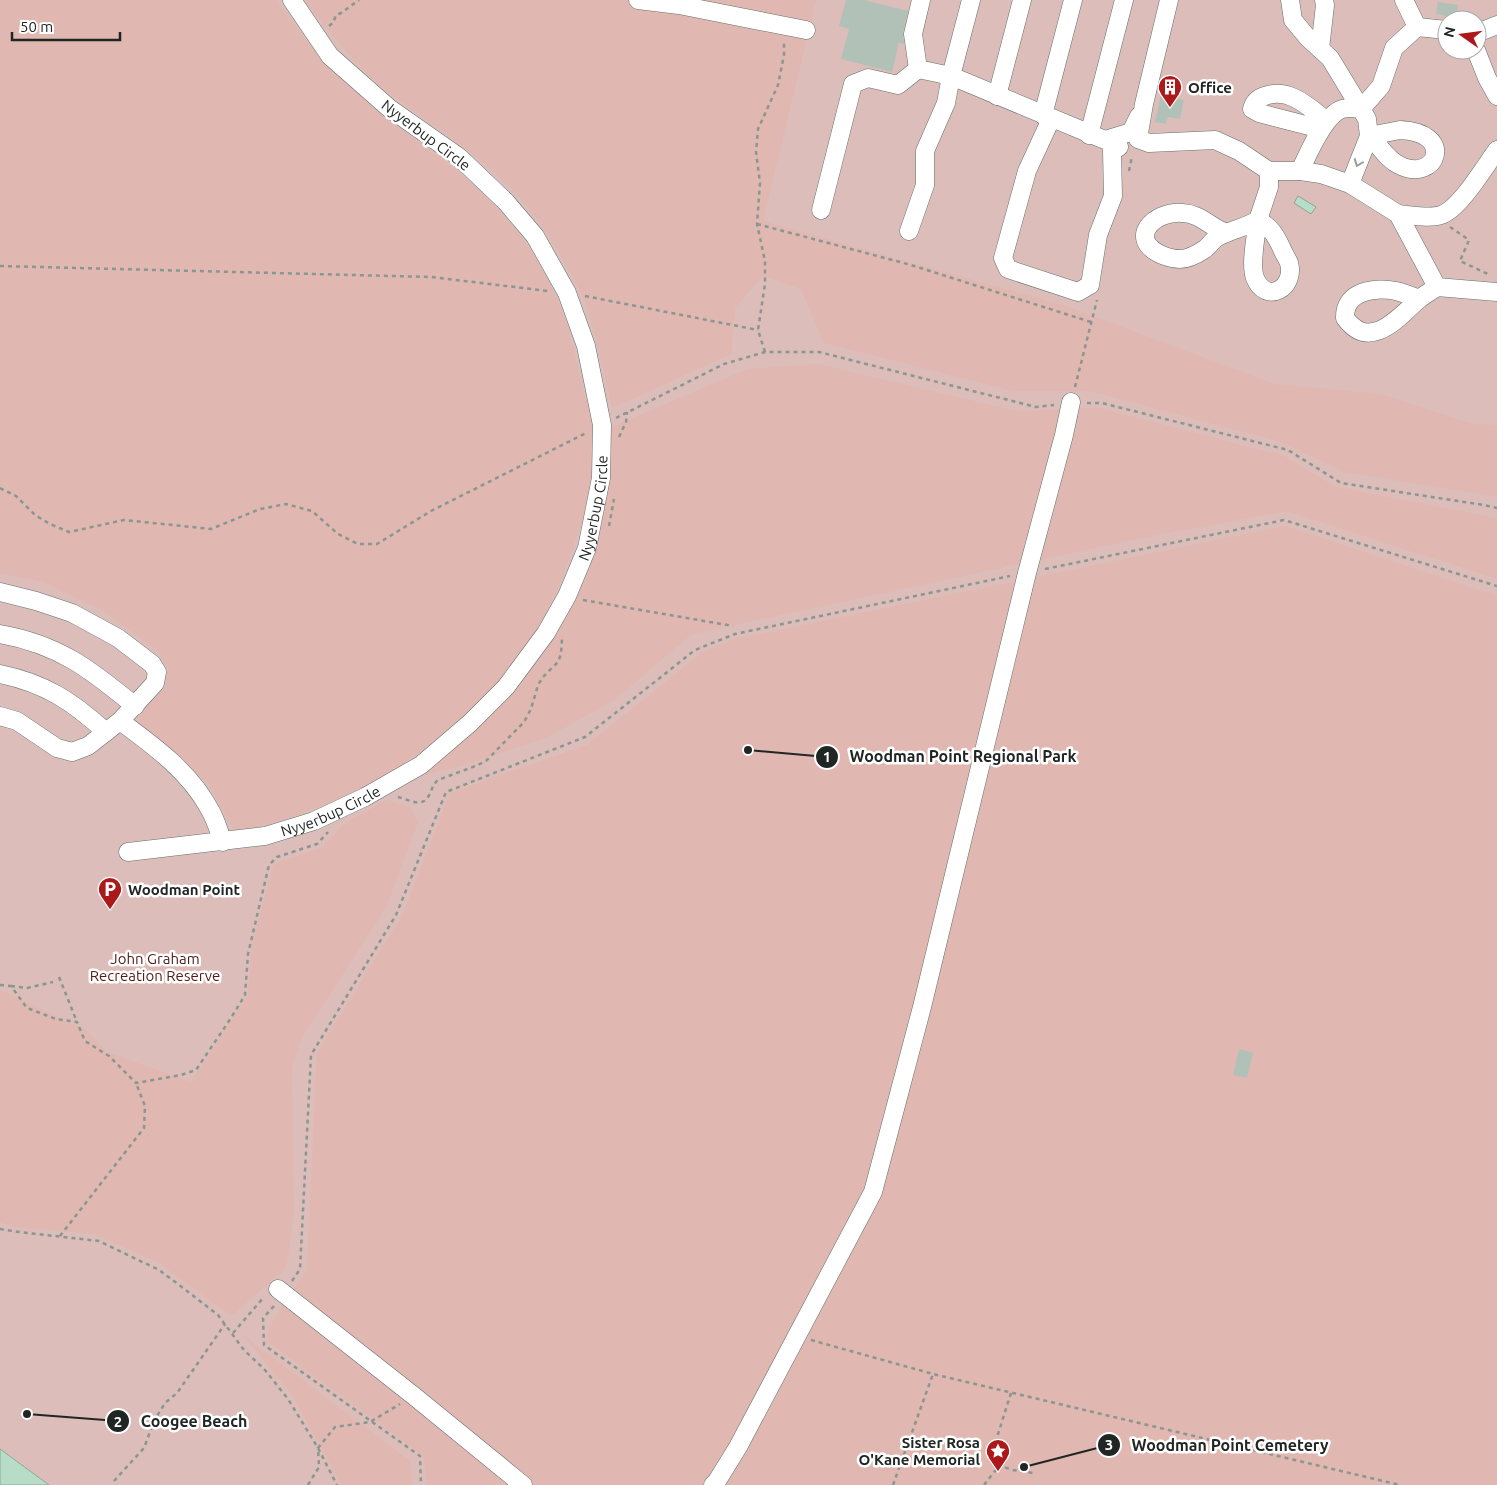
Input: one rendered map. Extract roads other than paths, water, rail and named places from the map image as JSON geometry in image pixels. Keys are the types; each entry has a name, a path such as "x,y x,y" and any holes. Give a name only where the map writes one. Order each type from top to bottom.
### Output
{"street":[{"name":"Nyyerbup Circle","path":"128,852 265,836 314,821 365,798 421,765 470,723 506,687 546,633 568,593 587,548 601,478 602,425 586,346 567,293 535,236 506,202 459,157 388,108 330,56 292,0"},
{"path":"638,0 679,5 806,30"},
{"path":"918,69 913,34 921,0"},
{"path":"909,231 925,185 925,151 946,104 951,76 971,0"},
{"path":"997,96 1022,0"},
{"path":"1073,0 1047,117 1026,170 1003,258 1008,270 1078,292 1090,285 1098,235 1113,196 1114,144"},
{"path":"1089,135 1124,0"},
{"path":"918,69 951,76 1114,144 1133,145 1138,139 1144,104 1169,0"},
{"path":"1290,0 1293,20 1330,58 1367,119 1369,136 1350,184"},
{"path":"1320,49 1324,0"},
{"path":"1404,0 1416,26"},
{"path":"1362,109 1381,86 1394,48 1416,26"},
{"path":"1416,26 1437,29"},
{"path":"1480,60 1497,96"},
{"path":"821,210 853,84 868,78 898,85 918,69"},
{"path":"1114,144 1131,132 1144,104"},
{"path":"1300,171 1324,125 1340,109 1362,109"},
{"path":"1138,139 1149,143 1215,140 1240,151 1269,171 1300,171 1321,174 1350,184 1398,214 1427,217 1442,215 1459,202 1497,150"},
{"path":"1227,233 1247,227 1258,220 1269,187 1269,171"},
{"path":"1398,214 1437,287"},
{"path":"1419,299 1437,287 1494,284"},
{"path":"713,1485 738,1447 873,1192 925,997 1027,573 1064,436 1071,402"},
{"path":"0,592 36,601 72,614 118,638 152,664 157,672 155,683 120,721 88,746 72,752 57,748 17,721 0,716"},
{"path":"0,634 24,638 59,652 97,674 135,706"},
{"path":"0,674 17,677 50,690 83,711 106,732"},
{"path":"120,721 159,749 196,788 211,810 223,842"},
{"path":"281,1292 414,1396 523,1485"}],"place":[{"name":"Office","path":"1170,108"},
{"name":"Woodman Point Regional Park","path":"748,750"},
{"name":"Woodman Point","path":"110,910"},
{"name":"Coogee Beach","path":"27,1414"},
{"name":"Woodman Point Cemetery","path":"1024,1467"},
{"name":"Sister Rosa O'Kane Memorial","path":"998,1472"}],"park label":[{"name":"John Graham Recreation Reserve","path":"155,966"}]}
